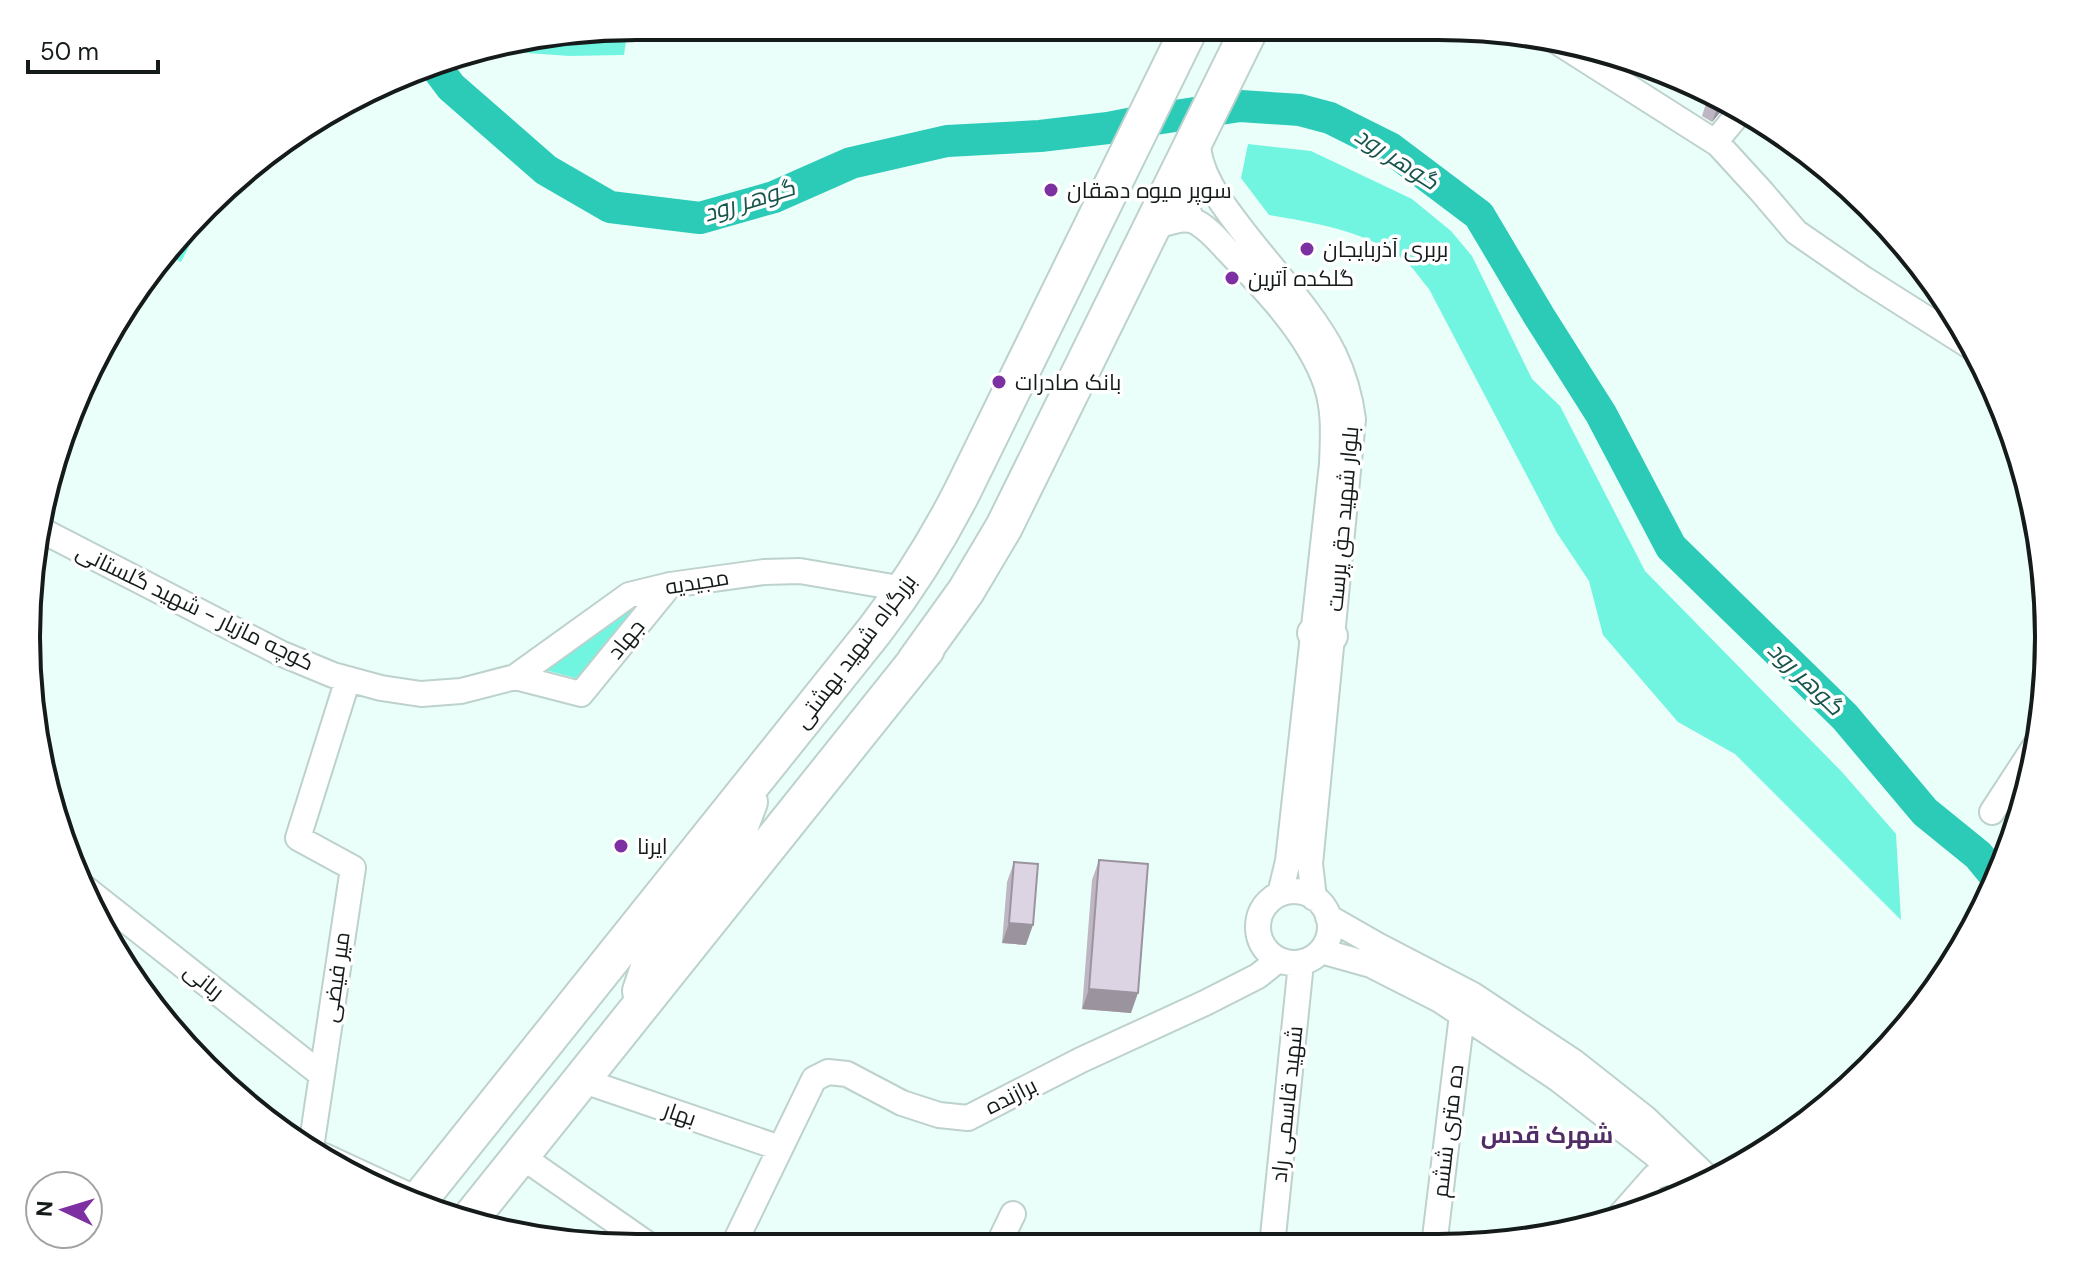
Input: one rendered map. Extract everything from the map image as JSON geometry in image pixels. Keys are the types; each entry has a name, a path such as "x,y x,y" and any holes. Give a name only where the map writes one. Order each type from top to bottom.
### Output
{"highway":[{"name":"بزرگراه شهید بهشتی","path":"476,1212 633,1016 759,775 875,630 955,506 1108,194 1154,88 1182,40"},
{"name":"بزرگراه شهید بهشتی","path":"424,1194 920,656 966,591 1004,527 1152,228 1197,181 1197,137 1244,40"}],"street":[{"path":"1582,57 1715,142 1796,232 1953,335"},
{"path":"1715,142 1734,119"},
{"path":"1193,220 1187,213 1189,195 1196,189 1206,187 1197,181"},
{"name":"بلوار شهید حق پرست","path":"1197,181 1216,197 1320,331 1334,354 1349,391 1353,419 1352,451 1288,861 1280,894"},
{"path":"1152,228 1173,221 1193,220"},
{"name":"بلوار شهید حق پرست","path":"1193,220 1212,234 1290,321 1325,382 1334,416 1310,864 1321,907"},
{"name":"کوچه مازیار - شهید گلستانی","path":"49,534 280,653 333,675 381,688 421,694 461,691 515,677"},
{"name":"مجیدیه","path":"515,677 629,595 659,588 764,572 800,571 904,589"},
{"name":"جهاد","path":"515,677 581,694 659,588"},
{"name":"میر فیضی","path":"313,1138 353,868 298,838 348,679"},
{"path":"1992,812 2020,768"},
{"path":"1526,1044 1462,1015 1440,1000 1371,965 1268,954 1258,932 1262,909 1280,894 1304,892 1377,945 1473,995 1526,1044 1558,1079 1654,1154 1698,1174"},
{"path":"1300,958 1328,941 1330,929 1321,907"},
{"name":"ربانی","path":"110,917 322,1075"},
{"name":"برازنده","path":"739,1234 814,1079 828,1072 847,1074 902,1103 939,1115 968,1118 1081,1060 1300,958"},
{"name":"شهید قاسمی راد","path":"1273,1234 1300,958"},
{"name":"ده متری ششم","path":"1435,1234 1462,1015"},
{"name":"بهار","path":"581,1080 780,1148"},
{"path":"521,1156 633,1234"},
{"path":"1677,1162 1684,1180"},
{"path":"1661,1191 1677,1162"},
{"path":"1633,1201 1654,1177 1677,1162"},
{"path":"1003,1234 1013,1214"}],"green space":[{"path":"626,40 624,55 523,51 559,45"},
{"path":"1248,144 1311,151 1412,199 1451,231 1472,256 1532,379 1560,406 1645,571 1842,772 1896,834 1901,920 1735,754 1678,722 1603,635 1589,581 1557,533 1429,289 1414,270 1390,250 1358,235 1269,215 1241,178"},
{"path":"194,237 181,262 175,259"},
{"path":"636,599 641,607 589,673 575,678 538,668"}],"building":[{"path":"1099,860 1148,864 1138,993 1089,989"},
{"path":"1014,862 1038,864 1033,925 1009,923"}],"waterway":[{"name":"گوهر رود","path":"441,73 451,87 546,170 610,207 700,218 774,197 851,163 947,141 1040,136 1108,128 1240,106 1300,110 1330,118 1390,148 1479,215 1601,414 1671,547 1845,717 1925,812 1978,855 1989,868"}],"place":[{"name":"سوپر میوه دهقان","path":"1051,190"},
{"name":"بربری آذربایجان","path":"1307,249"},
{"name":"گلکده آترین","path":"1232,278"},
{"name":"بانک صادرات","path":"999,382"},
{"name":"ایرنا","path":"621,846"}],"district":[{"name":"شهرک قدس","path":"1547,1134"}]}
